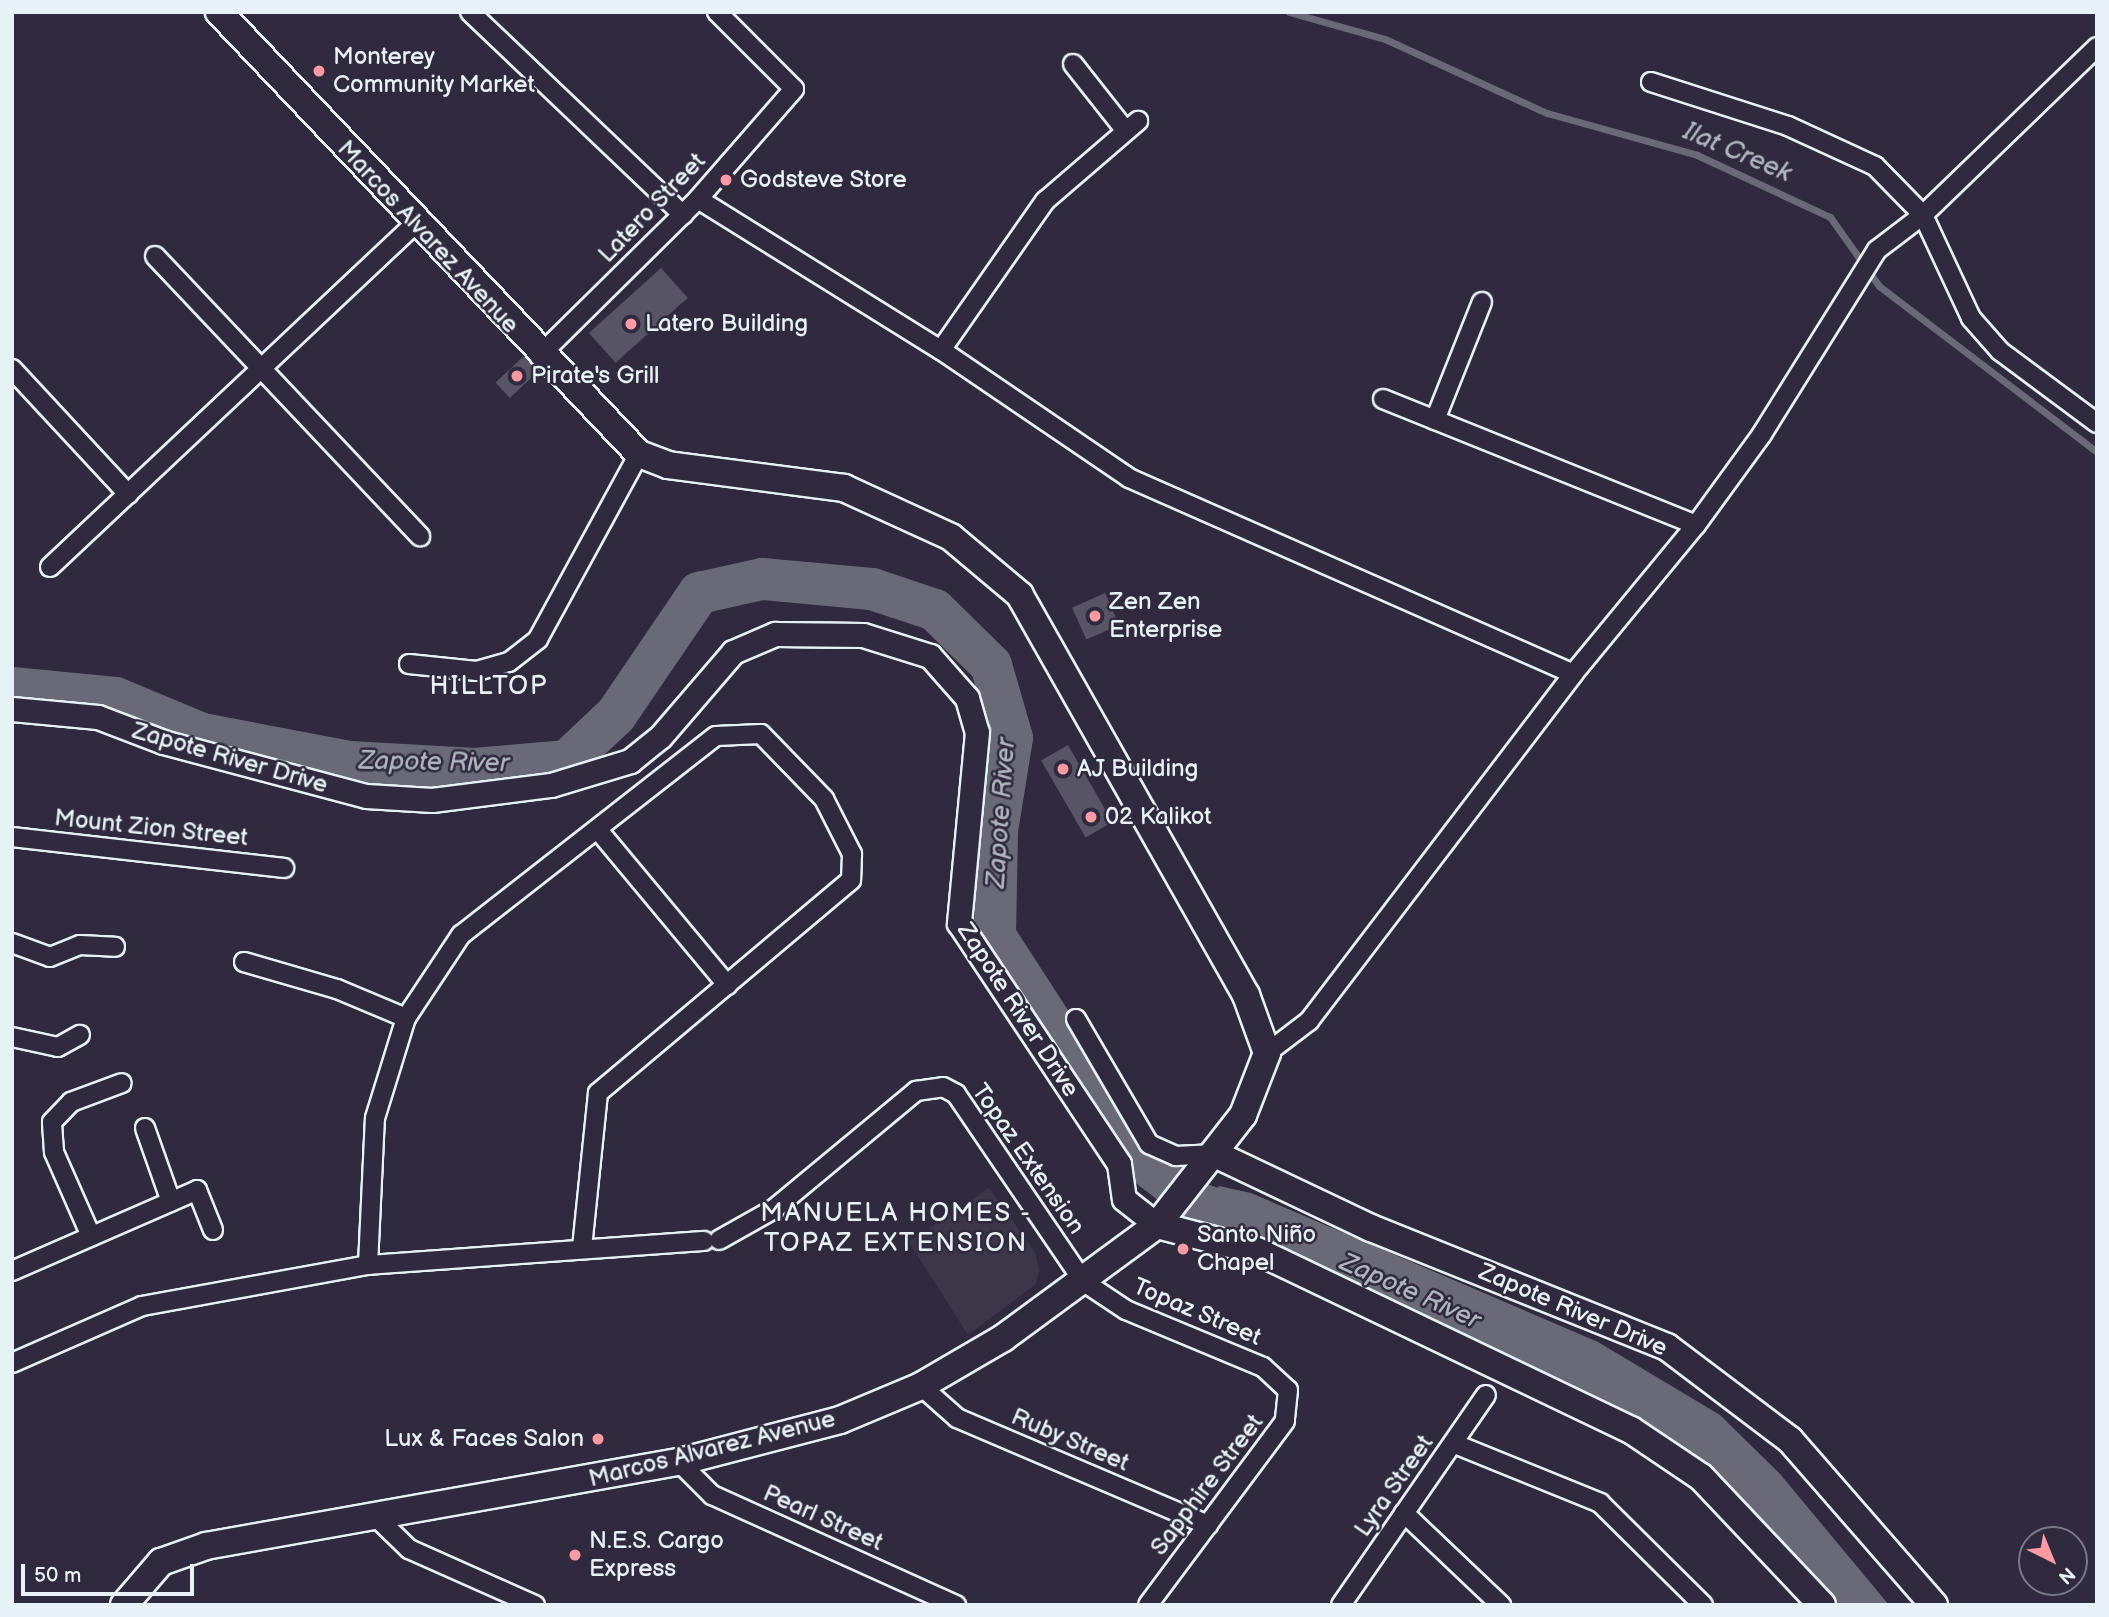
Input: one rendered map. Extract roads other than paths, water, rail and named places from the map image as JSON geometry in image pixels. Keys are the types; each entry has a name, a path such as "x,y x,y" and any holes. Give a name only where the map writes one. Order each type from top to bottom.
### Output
{"main road":[{"name":"Marcos Alvarez Avenue","path":"126,1604 142,1577 183,1552 679,1462 840,1420 921,1386 1084,1282 1163,1218 1243,1115 1267,1053 1246,995 1046,635 1020,595 986,563 905,513 844,488 690,469 639,454 539,356 219,12"},
{"name":"Zapote River Drive","path":"1215,1154 1371,1228 1667,1348 1790,1440 1934,1605"},
{"name":"Zapote River Drive","path":"1163,1218 1257,1251 1630,1430 1708,1484 1822,1605"}],"street":[{"path":"470,12 682,215"},
{"name":"Latero Street","path":"539,356 698,199 794,89 717,12"},
{"path":"1267,1053 1309,1021 1573,674 1696,525 1824,335 1877,250 1923,215 2097,47"},
{"path":"941,350 1045,201 1132,126 1073,64"},
{"path":"1651,82 1788,126 1875,166 1923,215 1971,318 2017,365 2097,423"},
{"path":"698,199 941,350 1129,478 1192,510 1573,674"},
{"path":"50,567 416,223"},
{"path":"155,256 263,367 420,536"},
{"path":"1435,420 1482,302"},
{"path":"12,369 128,494"},
{"path":"1383,399 1696,525"},
{"path":"410,664 477,671 509,662 538,639 639,454"},
{"name":"Zapote River Drive","path":"12,709 98,717 163,742 366,796 432,800 551,785 630,761 660,737 733,652 775,634 863,635 930,656 967,698 977,732 959,923 1119,1164 1124,1199 1163,1218"},
{"path":"12,1363 142,1306 368,1265 582,1248 598,1093 851,880 852,854 824,799 777,745 761,734 731,731 697,749 598,830 461,935 407,1018 375,1118 368,1265"},
{"path":"598,830 727,985"},
{"name":"Mount Zion Street","path":"12,837 285,868"},
{"path":"12,943 50,957 80,945 115,947"},
{"path":"244,962 337,989 407,1018"},
{"path":"1076,1018 1149,1144 1176,1156 1215,1154"},
{"path":"12,1037 58,1047 80,1035"},
{"path":"91,1236 54,1152 52,1122 71,1102 122,1083"},
{"name":"Topaz Extension","path":"582,1248 711,1240 774,1209 916,1091 943,1087 967,1105 1084,1282"},
{"path":"145,1128 171,1202"},
{"path":"12,1271 197,1189 213,1230"},
{"name":"Topaz Street","path":"1084,1282 1126,1310 1263,1367 1289,1390"},
{"name":"Ruby Street","path":"921,1386 957,1418 1208,1525"},
{"name":"Sapphire Street","path":"1148,1605 1285,1421 1289,1390"},
{"name":"Lyra Street","path":"1341,1605 1455,1444 1486,1395"},
{"path":"1455,1444 1600,1503 1703,1605"},
{"name":"Pearl Street","path":"679,1462 712,1495 956,1605"},
{"path":"1404,1513 1501,1605"},
{"path":"376,1517 409,1549 535,1605"}],"water":[{"path":"1219,1186 1251,1193 1598,1342 1720,1415 1780,1474 1889,1605 1835,1605 1708,1464 1525,1368 1255,1241 1197,1222 1192,1216"}],"waterway":[{"name":"Ilat Creek","path":"1289,12 1385,39 1547,113 1697,155 1830,217 1879,286 2097,452"},
{"name":"Zapote River","path":"12,688 116,698 202,734 350,762 475,769 567,761 616,715 699,593 762,579 872,589 935,610 991,665 1012,738 997,831 995,936 1139,1159 1195,1202 1252,1222"}],"place":[{"name":"Monterey Community Market","path":"319,71"},
{"name":"Godsteve Store","path":"726,180"},
{"name":"Latero Building","path":"631,324"},
{"name":"Pirate's Grill","path":"517,376"},
{"name":"Zen Zen Enterprise","path":"1095,616"},
{"name":"AJ Building","path":"1063,769"},
{"name":"02 Kalikot","path":"1091,817"},
{"name":"Santo Niño Chapel","path":"1183,1249"},
{"name":"Lux & Faces Salon","path":"598,1439"},
{"name":"N.E.S. Cargo Express","path":"575,1555"}],"district":[{"name":"HILLTOP","path":"489,687"},
{"name":"MANUELA HOMES - TOPAZ EXTENSION","path":"896,1229"}]}
